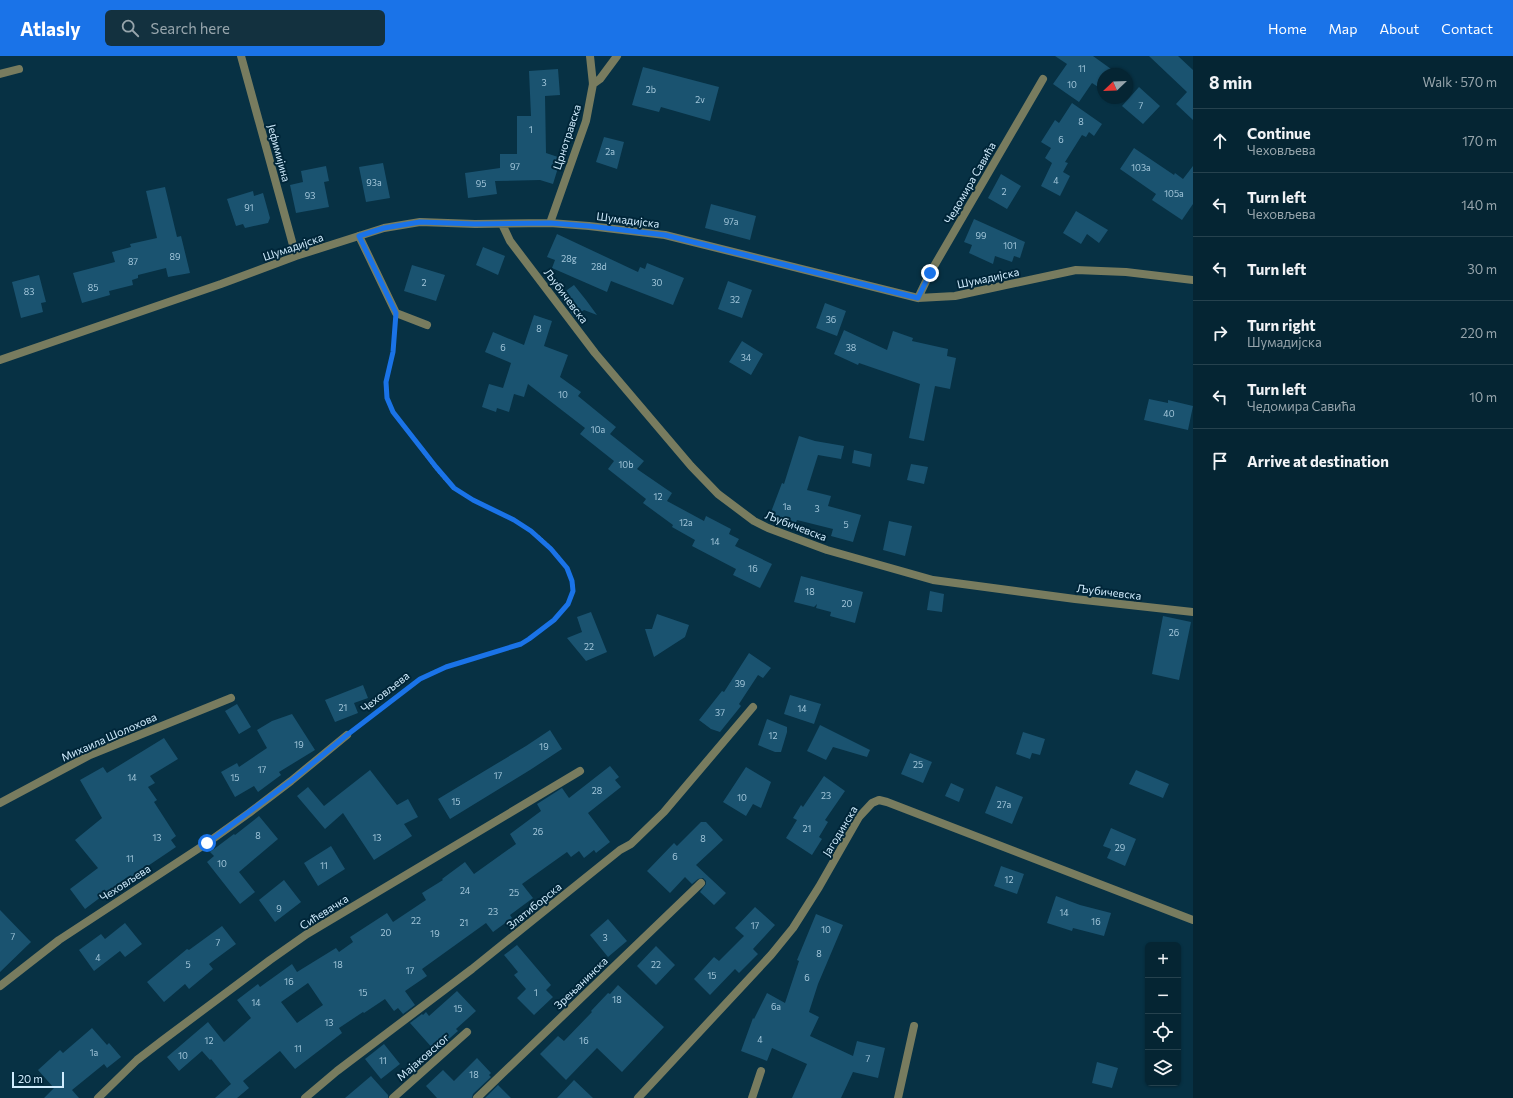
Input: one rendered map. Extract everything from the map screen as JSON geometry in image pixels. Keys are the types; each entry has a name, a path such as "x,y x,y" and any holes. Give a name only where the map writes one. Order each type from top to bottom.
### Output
{"street":[{"name":"Јефимијина","path":"241,56 296,256"},
{"name":"Црнотравска","path":"550,223 586,122 593,84 590,56"},
{"path":"593,84 600,79 617,56"},
{"path":"0,74 19,68"},
{"name":"Чедомира Савића","path":"918,298 930,273 1043,79"},
{"name":"Шумадијска","path":"0,360 221,284 296,256 384,228 420,222 475,224 550,223 665,235 918,298 955,296 1076,270 1126,272 1193,280"},
{"name":"Љубичевска","path":"502,224 510,241 595,353 686,460 718,494 754,521 768,528 827,550 933,580 1075,599 1193,612"},
{"path":"359,236 396,313 427,325"},
{"name":"Михаила Шолохова","path":"0,804 90,756 231,698"},
{"name":"Златиборска","path":"305,1098 343,1067 472,969 620,850 631,844 664,812 753,707"},
{"name":"Чеховљева","path":"0,986 59,940 207,843 249,813 347,735"},
{"name":"Сићевачка","path":"98,1098 138,1060 163,1040 276,956 359,903 580,772"},
{"name":"Јагодинска","path":"638,1098 771,956 793,928 819,888 859,817 872,803 880,800 1193,920"},
{"name":"Зрењанинска","path":"477,1098 701,883"},
{"path":"898,1098 914,1026"},
{"name":"Мајаковског","path":"393,1098 468,1032"},
{"path":"752,1098 761,1071"}],"path":[{"name":"Чеховљева","path":"347,735 420,679 433,672 521,644 529,639 554,620 568,604 573,591 572,581 567,568 551,549 531,531 514,520 473,500 454,488 393,412 387,398 386,382 393,352 396,313"}],"building":[{"path":"1055,56 1093,56 1110,68 1097,68 1097,86 1092,83 1079,102 1053,84 1067,64"},
{"path":"1149,56 1178,56 1193,70 1193,120 1176,104 1187,92"},
{"path":"643,67 719,87 710,121 661,107 659,112 632,105"},
{"path":"558,69 560,95 545,96 546,153 561,158 553,184 540,180 495,181 497,194 468,198 465,173 500,168 500,154 517,154 517,116 531,116 529,71"},
{"path":"1139,87 1160,106 1143,124 1122,106 1124,104 1133,104 1133,94"},
{"path":"1072,103 1102,124 1094,136 1089,132 1086,137 1082,135 1065,162 1068,163 1063,172 1070,176 1060,196 1041,186 1052,163 1045,158 1051,148 1041,142 1055,120 1059,123"},
{"path":"604,137 624,142 617,169 596,162"},
{"path":"1134,148 1174,175 1175,173 1183,179 1193,166 1193,204 1182,220 1152,200 1156,194 1120,169"},
{"path":"383,163 390,198 366,202 359,167"},
{"path":"326,166 329,181 324,182 329,207 296,213 290,185 303,182 301,171"},
{"path":"1001,174 1021,186 1007,209 988,198"},
{"path":"165,187 177,237 181,236 190,273 168,277 166,268 138,275 138,278 132,280 133,285 109,291 110,295 82,303 73,273 115,262 112,252 131,247 130,244 157,238 146,191"},
{"path":"253,191 254,196 263,193 270,218 268,223 245,228 243,224 236,226 227,199"},
{"path":"711,204 756,216 750,240 705,228"},
{"path":"1076,211 1108,230 1099,243 1087,234 1081,244 1063,233"},
{"path":"974,219 1025,242 1020,258 1014,256 1012,262 995,256 993,264 969,253 972,245 964,242"},
{"path":"557,234 638,272 640,267 645,269 647,263 684,278 673,305 611,281 607,292 552,268 555,260 547,257"},
{"path":"483,247 505,256 498,275 476,265"},
{"path":"412,265 445,275 436,301 404,291"},
{"path":"39,275 46,302 41,303 43,312 21,318 12,282"},
{"path":"728,281 752,290 742,318 718,309"},
{"path":"574,285 597,315 584,310 574,317 570,311 573,305 563,301 560,295"},
{"path":"825,303 846,311 837,336 816,328"},
{"path":"534,315 552,321 544,346 568,355 560,377 581,392 578,396 616,427 610,434 644,461 637,469 672,493 667,501 704,521 706,516 731,529 729,534 739,539 735,546 772,564 760,588 733,575 736,569 692,546 695,540 672,527 673,525 643,503 646,499 608,469 614,461 580,434 585,428 528,384 524,397 514,394 509,412 497,408 496,412 482,407 489,384 503,388 511,363 485,352 493,332 524,345"},
{"path":"844,330 887,350 893,331 913,338 912,341 948,349 947,356 956,358 950,389 935,386 924,441 909,438 920,384 859,363 858,365 834,354"},
{"path":"742,341 763,354 751,375 729,362"},
{"path":"1149,399 1168,403 1168,400 1193,406 1188,430 1144,420"},
{"path":"799,436 815,441 844,446 841,459 818,455 807,490 831,496 828,506 861,515 853,542 831,536 833,529 797,520 793,530 768,520 782,483 784,484"},
{"path":"854,450 872,454 870,467 852,463"},
{"path":"911,464 928,467 924,484 907,480"},
{"path":"889,521 912,526 905,556 883,550"},
{"path":"801,576 863,592 855,623 830,616 831,612 816,608 817,604 814,607 794,602"},
{"path":"930,591 944,594 942,612 927,610"},
{"path":"591,612 607,652 586,661 567,638 582,632 577,617"},
{"path":"657,614 689,625 685,637 654,657 645,629 652,629"},
{"path":"1163,616 1191,622 1179,680 1152,674"},
{"path":"749,653 771,668 763,678 758,675 739,704 741,706 720,732 711,729 699,720 722,691 724,692"},
{"path":"363,685 368,698 354,703 358,713 335,722 325,700"},
{"path":"790,695 821,704 814,724 784,714"},
{"path":"237,704 251,727 239,734 225,711"},
{"path":"292,714 315,750 279,772 281,775 258,792 254,786 235,797 221,772 237,763 239,767 267,748 257,730 272,721"},
{"path":"767,719 787,727 781,752 775,752 758,745"},
{"path":"820,725 870,750 867,757 833,747 826,760 807,751"},
{"path":"550,730 562,749 450,819 438,799"},
{"path":"1023,732 1045,739 1040,755 1032,753 1030,759 1016,754"},
{"path":"164,738 178,759 150,776 155,783 148,787 157,800 154,802 176,836 171,840 176,847 127,880 126,878 85,909 70,889 98,868 75,840 102,818 80,780 103,767 107,773"},
{"path":"910,753 932,762 923,783 901,774"},
{"path":"610,766 619,777 615,780 621,787 588,813 610,842 596,853 594,850 584,858 579,851 571,857 567,852 522,884 533,898 510,915 512,918 493,932 486,923 422,969 427,976 405,991 415,1005 403,1014 398,1008 394,1011 385,999 339,1028 342,1033 295,1069 280,1051 243,1081 249,1088 237,1098 215,1098 231,1084 211,1059 210,1060 202,1051 179,1071 167,1057 208,1022 224,1042 251,1018 237,1000 258,984 260,987 292,964 297,972 336,948 339,952 353,942 350,937 387,913 393,922 426,900 422,893 443,880 442,879 465,862 474,874 516,844 510,834 541,811 537,804 562,788 569,798","holes":["308,983 323,1005 297,1023 281,1002"]},
{"path":"746,767 771,782 761,808 753,804 746,816 723,802"},
{"path":"370,770 397,805 408,799 418,817 404,824 412,836 374,860 343,813 325,829 297,796 308,787 324,806"},
{"path":"1136,770 1169,784 1163,798 1129,784"},
{"path":"824,776 845,791 825,820 828,822 819,837 822,839 812,855 786,838 797,820 793,818 801,805 803,807"},
{"path":"951,783 964,789 959,802 945,796"},
{"path":"996,786 1023,797 1012,824 985,813"},
{"path":"259,816 278,839 239,872 255,892 240,904 207,862 214,856 210,852"},
{"path":"701,822 706,822 723,840 696,865 726,893 714,905 700,892 706,884 706,881 703,878 698,879 692,884 685,877 670,893 647,871 674,843 677,846"},
{"path":"1111,828 1136,839 1125,866 1107,858 1111,849 1103,846"},
{"path":"331,846 345,869 318,886 304,863"},
{"path":"1001,866 1024,874 1017,894 994,886"},
{"path":"284,880 301,902 275,922 259,900"},
{"path":"1056,896 1080,905 1111,913 1104,936 1073,928 1072,931 1047,923"},
{"path":"755,907 775,925 753,949 758,954 739,973 735,969 710,995 694,979 714,957 719,961 744,936 735,928"},
{"path":"0,910 31,942 0,972"},
{"path":"816,914 843,925 818,984 809,1012 819,1017 810,1036 853,1056 857,1041 885,1048 878,1078 853,1072 841,1098 792,1098 807,1064 772,1048 767,1061 741,1051 753,1018 754,1019 767,993 785,1003 799,961 797,960"},
{"path":"608,919 627,941 608,957 590,935"},
{"path":"125,923 142,944 125,957 120,951 94,971 79,950 101,934 105,939"},
{"path":"222,926 236,944 209,964 213,969 189,989 185,984 164,1002 147,982 187,949 189,950"},
{"path":"517,945 551,985 546,990 553,997 534,1015 517,998 526,989 514,975 518,972 504,955"},
{"path":"656,946 675,965 656,985 637,966"},
{"path":"618,985 664,1027 622,1072 597,1048 566,1080 540,1054 558,1036 564,1041 608,993 610,994"},
{"path":"457,991 476,1011 456,1029 458,1031 435,1051 410,1023 426,1012 429,1016"},
{"path":"92,1028 107,1045 109,1043 121,1057 107,1068 104,1064 72,1090 79,1098 44,1098 54,1088 38,1070 60,1050 63,1053"},
{"path":"384,1044 400,1064 381,1079 365,1059"},
{"path":"477,1058 491,1073 489,1075 491,1077 473,1094 472,1098 437,1098 426,1086 443,1070 454,1081"},
{"path":"1097,1062 1118,1068 1112,1088 1092,1083"},
{"path":"371,1076 388,1095 388,1098 345,1098"},
{"path":"574,1080 593,1098 557,1098"},
{"path":"498,1085 511,1098 485,1098"}],"route":[{"path":"207,843 291,781 347,735 420,679 446,667 521,644 529,639 554,620 568,604 573,591 572,581 567,568 551,549 531,531 514,520 473,500 454,488 393,412 387,398 386,382 393,352 396,313 359,236 384,228 420,222 475,224 550,223 589,226 665,235 918,298 930,273"}]}
